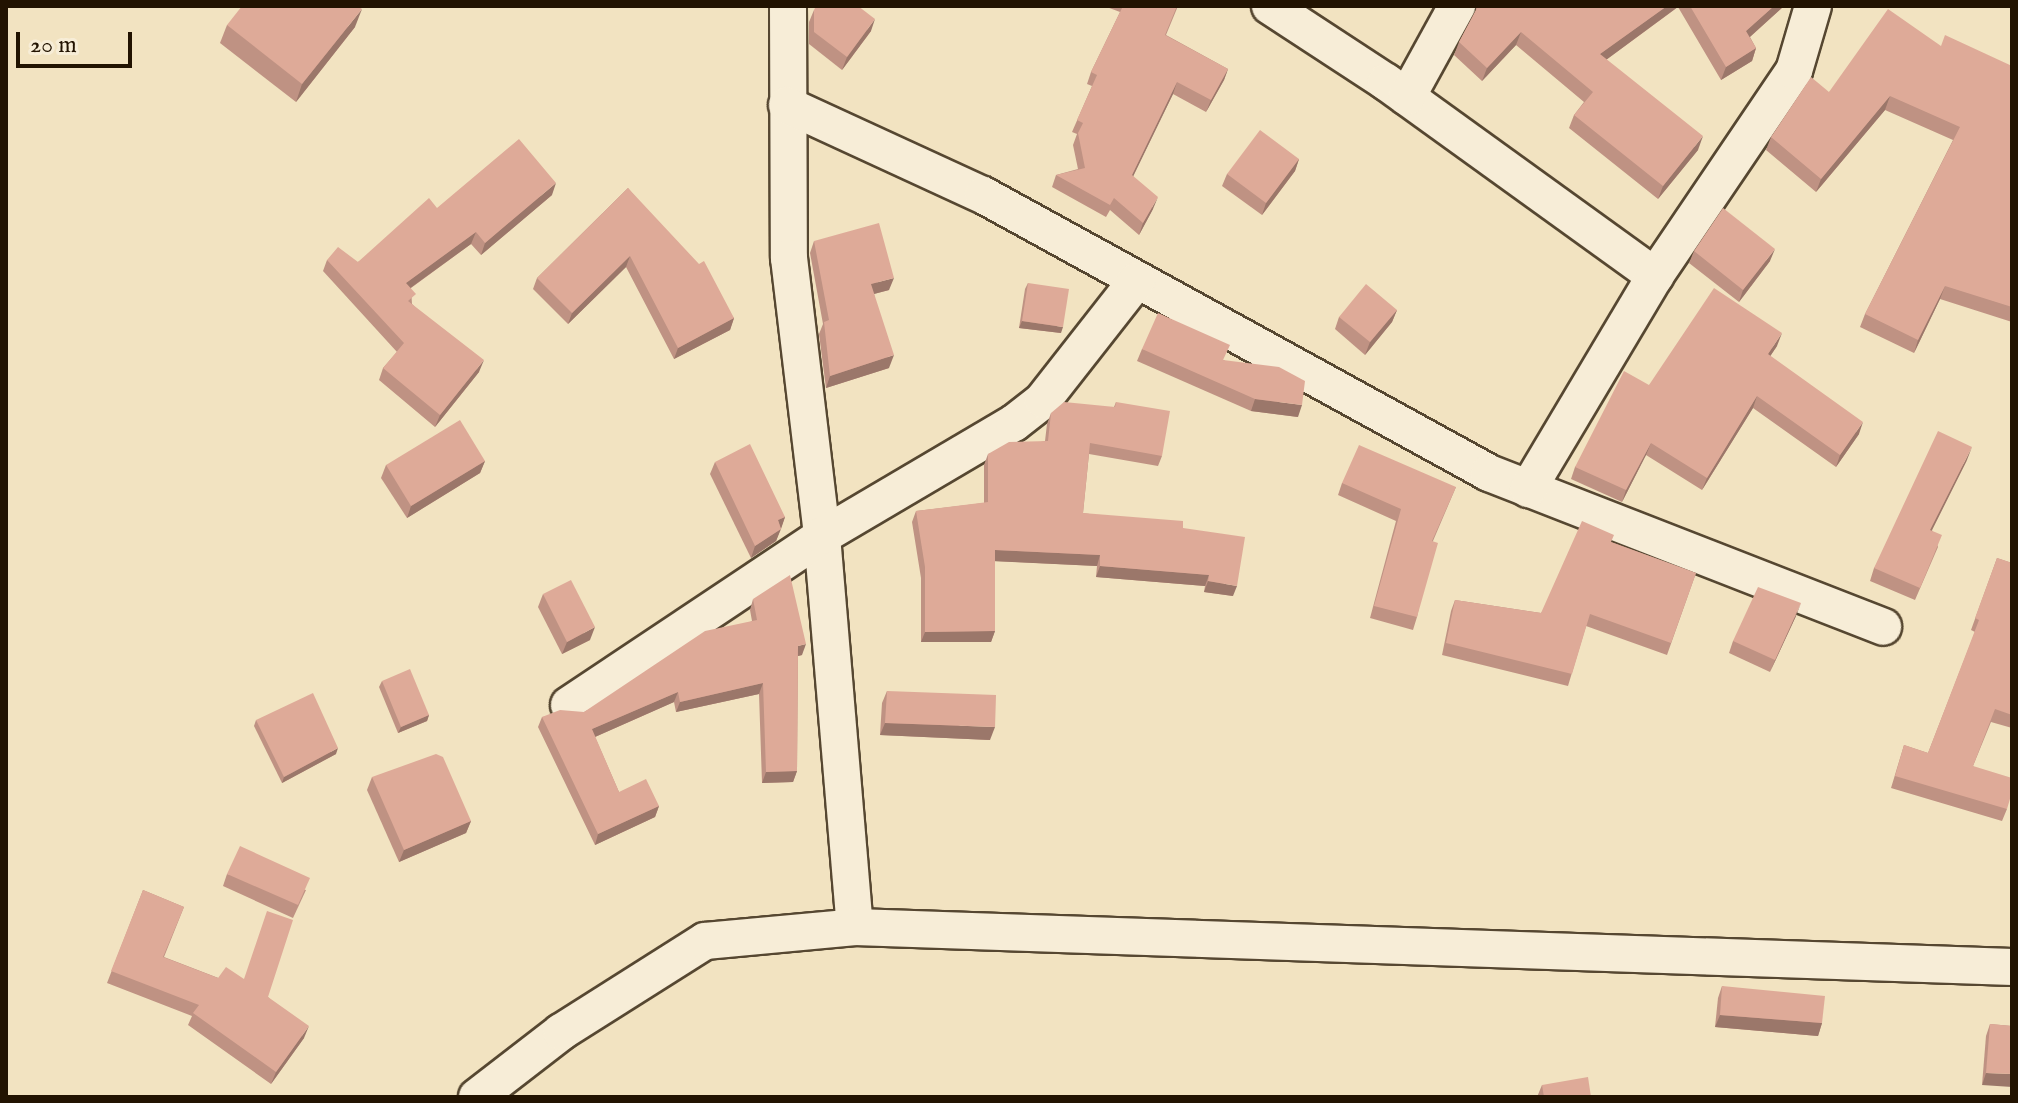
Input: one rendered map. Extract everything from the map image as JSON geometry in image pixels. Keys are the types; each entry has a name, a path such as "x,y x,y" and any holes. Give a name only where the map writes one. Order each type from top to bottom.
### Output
{"street":[{"path":"788,6 789,258 822,536 855,927"},
{"path":"1270,6 1407,97 1655,276"},
{"path":"1407,97 1457,6"},
{"path":"1528,489 1655,276 1794,71 1813,6"},
{"path":"787,105 983,195 1462,459 1528,489 1883,627"},
{"path":"569,705 822,536 975,450 1043,400 1137,280"},
{"path":"477,1097 561,1032 705,941 855,927 2012,967"}],"building":[{"path":"242,6 357,6 362,9 302,84 227,25"},
{"path":"816,6 858,6 875,19 847,57 814,32"},
{"path":"1123,6 1177,6 1165,35 1228,69 1211,100 1177,82 1132,175 1158,197 1143,223 1114,198 1110,205 1056,175 1085,168 1078,133 1083,123 1077,120 1097,75 1091,72"},
{"path":"1478,6 1667,6 1600,54 1703,136 1663,186 1574,115 1593,92 1521,32 1487,68 1459,42"},
{"path":"1690,6 1774,6 1746,31 1756,48 1726,67"},
{"path":"1888,9 1941,46 1945,35 2012,66 2012,307 1945,286 1918,340 1865,314 1960,127 1890,96 1821,179 1771,137 1811,77 1829,92"},
{"path":"1260,130 1299,159 1266,203 1227,174"},
{"path":"519,139 556,183 485,243 476,232 406,283 416,294 408,301 484,360 440,415 383,368 404,343 327,260 338,247 358,262 429,198 437,208"},
{"path":"628,188 699,264 704,261 734,318 678,348 630,256 572,313 537,278"},
{"path":"1723,208 1775,249 1743,290 1694,251"},
{"path":"879,223 894,278 871,284 894,355 830,376 824,322 829,320 814,241"},
{"path":"1028,283 1069,289 1063,327 1022,321"},
{"path":"1366,284 1397,310 1370,342 1339,317"},
{"path":"1714,288 1782,333 1768,354 1863,422 1840,455 1757,396 1707,478 1651,443 1626,490 1575,467 1624,371 1649,385"},
{"path":"1158,313 1230,345 1223,360 1279,367 1305,381 1302,405 1255,399 1142,349"},
{"path":"1064,402 1115,407 1116,402 1170,411 1162,456 1090,443 1083,513 1183,521 1183,528 1245,537 1237,586 1208,581 1209,575 1100,566 1100,555 995,550 995,631 925,632 925,567 916,511 988,502 988,454 1009,442 1048,441 1051,413"},
{"path":"460,420 485,461 411,506 386,465"},
{"path":"1938,431 1972,447 1930,530 1942,535 1920,588 1874,568"},
{"path":"750,444 785,517 778,520 781,529 755,546 715,462"},
{"path":"1359,445 1456,487 1432,541 1438,543 1417,617 1374,606 1401,509 1342,483"},
{"path":"1582,521 1614,535 1611,542 1696,573 1671,643 1590,614 1572,674 1446,643 1455,600 1541,613"},
{"path":"1997,558 2012,563 2012,715 1995,709 1973,766 2012,778 2007,809 1895,776 1904,745 1928,753 1979,620 1975,618"},
{"path":"790,575 806,644 798,646 797,771 766,772 763,683 680,702 678,692 592,729 619,792 646,779 659,806 598,834 542,717 560,710 584,712 705,631 757,620 753,599"},
{"path":"571,580 595,627 567,642 543,594"},
{"path":"1758,587 1801,603 1775,660 1733,641"},
{"path":"410,669 429,715 401,727 382,681"},
{"path":"887,691 996,695 995,727 885,723"},
{"path":"313,693 338,748 284,777 256,720"},
{"path":"436,754 443,757 471,821 404,850 372,777"},
{"path":"240,846 310,878 298,905 227,874"},
{"path":"143,890 184,907 163,957 218,978 226,967 244,979 267,911 293,920 268,997 309,1026 276,1072 193,1013 199,1005 111,971"},
{"path":"1722,986 1825,996 1822,1023 1720,1015"},
{"path":"1990,1024 2012,1026 2012,1074 1986,1073"},
{"path":"1588,1077 1591,1097 1544,1097 1542,1085"}]}
